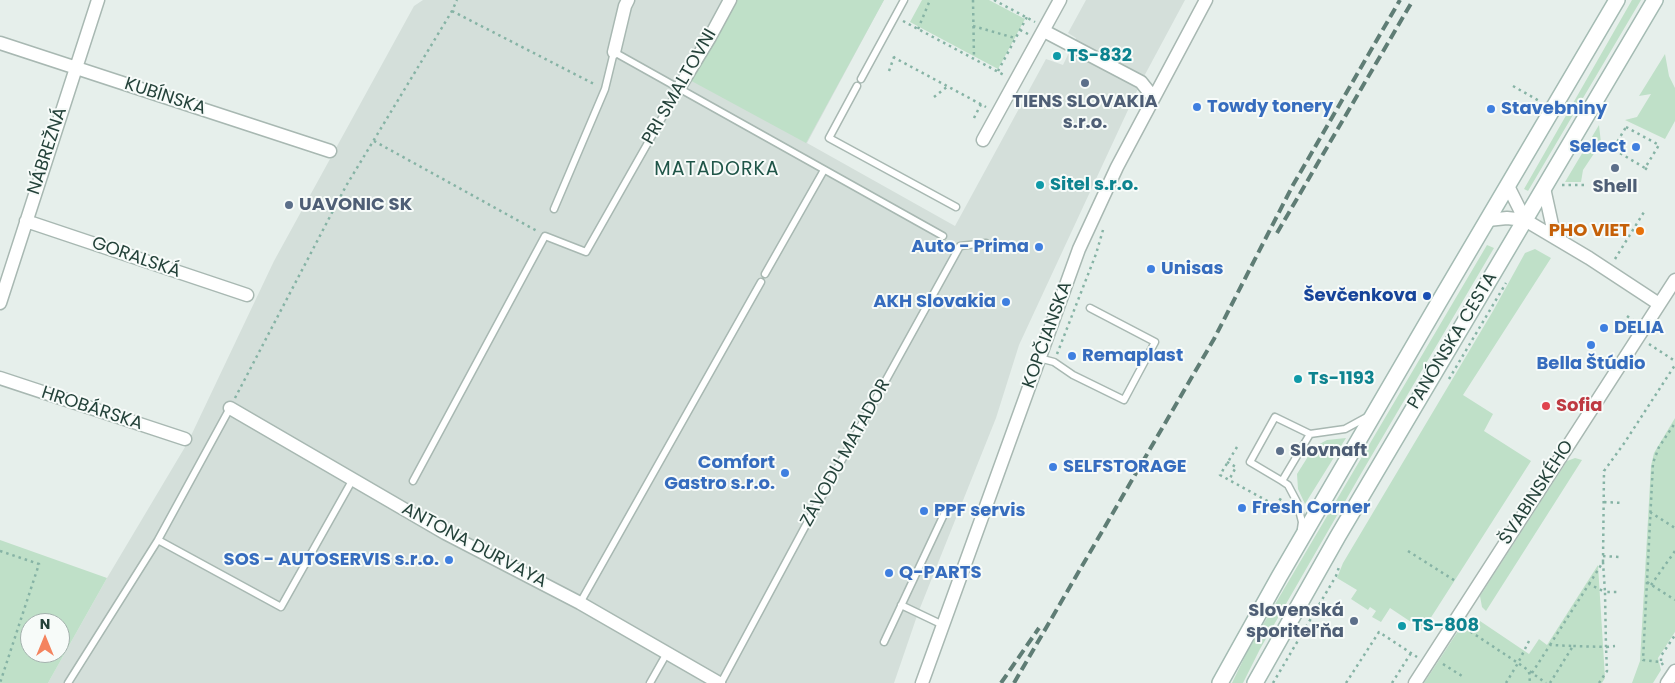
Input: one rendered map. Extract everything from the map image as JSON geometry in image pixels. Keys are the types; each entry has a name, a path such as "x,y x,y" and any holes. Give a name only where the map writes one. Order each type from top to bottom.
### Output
{"main road":[{"name":"PANÓNSKA CESTA","path":"1220,683 1295,550 1617,0"},
{"name":"PANÓNSKA CESTA","path":"1255,683 1338,536 1655,0"}],"street":[{"name":"NÁBREŽNÁ","path":"0,303 98,0"},
{"path":"614,52 628,0"},
{"name":"PRI SMALTOVNI","path":"679,88 730,0"},
{"path":"983,140 1060,0"},
{"name":"KOPČIANSKA","path":"922,683 1079,249 1154,98 1206,0"},
{"path":"1044,31 1141,82 1154,98"},
{"name":"KUBÍNSKA","path":"0,43 330,151"},
{"path":"1508,186 1525,220"},
{"path":"1544,188 1556,238"},
{"path":"1488,220 1507,218 1525,220 1589,258 1659,304 1675,280"},
{"name":"GORALSKÁ","path":"26,221 247,295"},
{"name":"ŠVABINSKÉHO","path":"1415,683 1659,304"},
{"name":"HROBÁRSKA","path":"0,378 185,439"},
{"name":"ANTONA DURVAYA","path":"230,408 444,533 580,603 720,683"},
{"path":"1667,683 1670,669"}],"lane":[{"path":"861,79 904,0"},
{"path":"554,209 605,89 614,52 943,236"},
{"path":"857,86 829,138 956,207"},
{"name":"PRI SMALTOVNI","path":"545,236 586,252 679,88"},
{"path":"765,274 824,170"},
{"path":"413,481 545,236"},
{"name":"ZÁVODU MATADOR","path":"720,683 960,246 986,243"},
{"path":"580,603 760,282"},
{"path":"1039,358 1054,362 1073,375 1124,400 1155,342 1090,308"},
{"path":"68,683 158,540 230,408"},
{"path":"1295,550 1302,522 1297,502 1288,485 1250,462 1275,417 1310,434 1345,429 1375,413"},
{"path":"1282,481 1310,434"},
{"path":"158,540 281,607 352,479"},
{"path":"884,642 947,508"},
{"path":"901,605 943,625"},
{"path":"650,683 667,653"}],"path":[{"path":"230,408 346,186 457,0"},
{"path":"918,29 930,0"},
{"path":"973,0 974,58"},
{"path":"994,0 1036,22 1030,35"},
{"path":"452,11 605,89"},
{"path":"895,16 1016,81"},
{"path":"998,72 1027,18"},
{"path":"973,26 1016,39"},
{"path":"889,71 893,56 998,113"},
{"path":"934,97 948,86"},
{"path":"1513,86 1542,103"},
{"path":"974,118 981,104"},
{"path":"1613,149 1626,127 1659,145 1646,168"},
{"path":"374,141 545,236"},
{"path":"1607,145 1650,172"},
{"path":"1560,186 1585,185"},
{"path":"1612,262 1644,212"},
{"path":"1054,362 1096,254 1104,227"},
{"path":"1599,683 1607,671 1603,562 1604,470 1675,365"},
{"path":"1670,669 1661,662 1643,660 1653,463 1660,447 1674,429 1675,423"},
{"path":"1237,447 1220,475 1282,509"},
{"path":"1227,462 1236,467 1229,480"},
{"path":"1604,502 1622,503"},
{"path":"1650,512 1675,528"},
{"path":"0,551 39,564 0,683"},
{"path":"1408,551 1457,582"},
{"path":"1651,585 1675,551"},
{"path":"1603,556 1620,557"},
{"path":"1530,683 1531,673 1603,562"},
{"path":"1274,683 1336,576"},
{"path":"1646,582 1675,600"},
{"path":"1590,584 1604,592 1618,592"},
{"path":"1454,622 1546,683"},
{"path":"1346,683 1379,632 1420,660"},
{"path":"1661,662 1661,656 1675,635"},
{"path":"1506,683 1526,651 1529,641"},
{"path":"1550,645 1615,646"},
{"path":"1550,683 1574,646"},
{"path":"1392,683 1411,654"}],"shaded area":[{"path":"423,0 884,0 807,143 955,226 1046,59 1063,65 1076,38 1068,33 1086,0 1185,0 1141,82 1019,345 996,418 918,613 894,683 48,683 59,663 70,663 70,644 188,442 274,261 414,6"}],"green space":[{"path":"728,0 884,0 806,143 686,78"},
{"path":"922,0 989,0 1025,19 998,69 910,22"},
{"path":"1632,0 1641,0 1528,191 1524,189"},
{"path":"1665,54 1669,76 1675,88 1675,121 1665,139 1625,120 1637,117 1651,94 1639,96"},
{"path":"1599,125 1601,143 1583,170 1581,182 1565,182"},
{"path":"1487,245 1494,248 1362,472 1260,649 1243,683 1232,683 1248,650"},
{"path":"1535,249 1551,258 1463,395 1493,414 1484,431 1531,461 1423,630 1390,608 1381,622 1372,617 1376,611 1370,607 1368,610 1351,599 1357,590 1337,578 1343,563 1493,311 1525,253"},
{"path":"1675,418 1675,632 1658,658 1661,670 1653,683 1632,683 1640,661 1651,466 1654,453"},
{"path":"1346,438 1305,504 1298,489 1297,474 1314,447 1327,440"},
{"path":"1575,458 1582,460 1486,611 1482,607 1480,596 1567,461"},
{"path":"0,540 107,578 70,644 70,613 20,613 20,663 59,663 48,683 0,683"},
{"path":"1598,565 1605,678 1602,683 1424,683 1464,624 1480,621 1529,654 1539,639 1547,645"}],"railway":[{"path":"1014,683 1214,339 1293,185 1400,0"},
{"path":"1277,233 1413,0"},
{"path":"1001,683 1039,628"}],"place":[{"name":"TS-832","path":"1057,56"},
{"name":"TIENS SLOVAKIA s.r.o.","path":"1085,83"},
{"name":"Towdy tonery","path":"1197,107"},
{"name":"Stavebniny","path":"1491,109"},
{"name":"Select","path":"1636,147"},
{"name":"Shell","path":"1615,168"},
{"name":"Sitel s.r.o.","path":"1040,185"},
{"name":"UAVONIC SK","path":"289,205"},
{"name":"PHO VIET","path":"1640,231"},
{"name":"Auto - Prima","path":"1039,247"},
{"name":"Unisas","path":"1151,269"},
{"name":"Ševčenkova","path":"1427,296"},
{"name":"AKH Slovakia","path":"1006,302"},
{"name":"DELIA","path":"1604,328"},
{"name":"Bella Štúdio","path":"1591,345"},
{"name":"Remaplast","path":"1072,356"},
{"name":"Ts-1193","path":"1298,379"},
{"name":"Sofia","path":"1546,406"},
{"name":"Slovnaft","path":"1280,451"},
{"name":"SELFSTORAGE","path":"1053,467"},
{"name":"Comfort Gastro s.r.o.","path":"785,473"},
{"name":"Fresh Corner","path":"1242,508"},
{"name":"PPF servis","path":"924,511"},
{"name":"SOS - AUTOSERVIS s.r.o.","path":"449,560"},
{"name":"Q-PARTS","path":"889,573"},
{"name":"Slovenská sporiteľňa","path":"1354,621"},
{"name":"TS-808","path":"1402,626"}],"district":[{"name":"MATADORKA","path":"717,170"}]}
